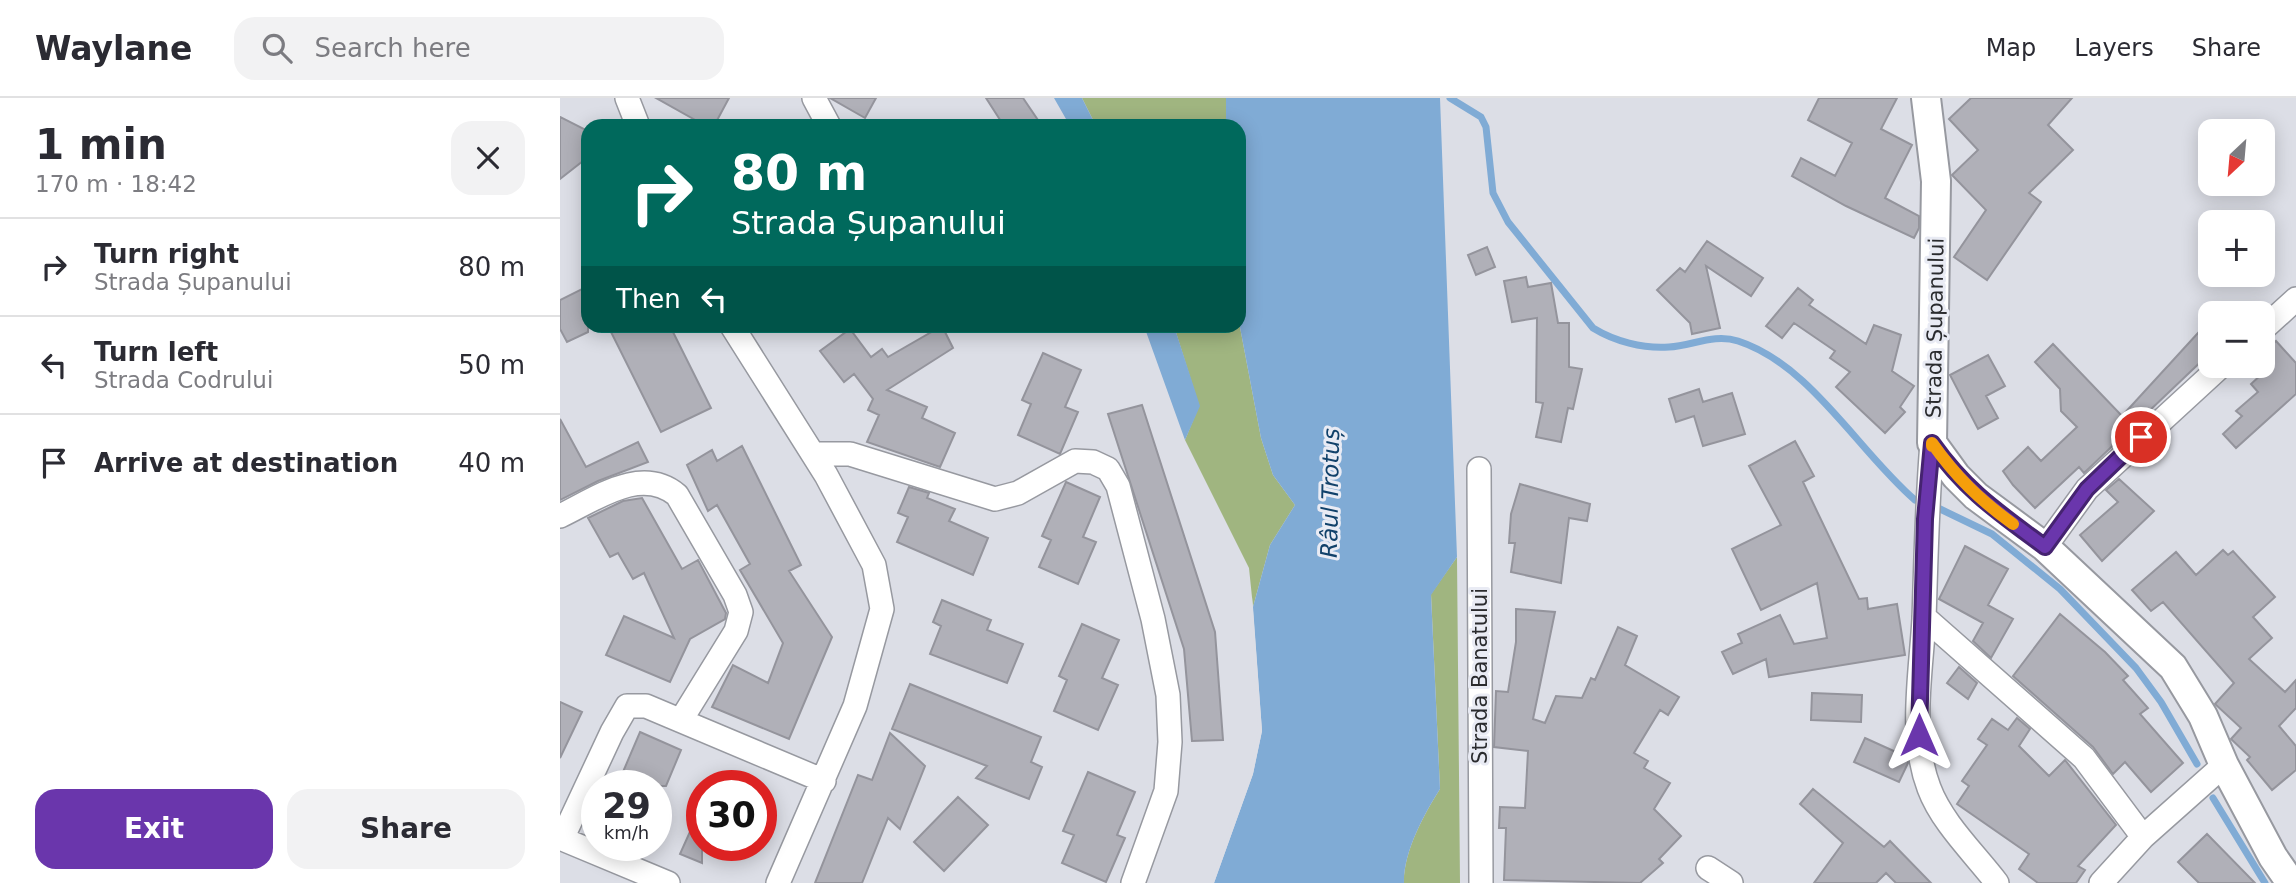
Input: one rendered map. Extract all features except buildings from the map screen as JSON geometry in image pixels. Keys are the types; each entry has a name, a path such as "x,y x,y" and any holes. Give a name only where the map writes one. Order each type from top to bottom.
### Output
{"street":[{"path":"627,98 635,119"},
{"path":"814,98 825,119"},
{"name":"Strada Șupanului","path":"1926,98 1936,194 1932,443 1956,476 1976,496 2045,547 2172,667 2203,716 2224,765 2273,857 2291,883"},
{"path":"2275,318 2296,299"},
{"path":"737,333 813,454 874,565 882,609 855,706 778,883"},
{"path":"2045,547 2087,489 2208,378"},
{"path":"1932,443 1925,519 1924,617 1919,693 1922,764 1929,790 1944,815 1997,883"},
{"path":"813,454 850,454 995,499 1018,493 1075,461 1093,462 1108,469 1118,486 1132,535 1168,695 1170,742 1166,790 1133,883"},
{"name":"Strada Banatului","path":"1479,469 1481,883"},
{"path":"560,516 637,481 666,486 677,495 735,595 741,612 736,631 681,720"},
{"path":"1924,617 2084,758 2143,837"},
{"path":"668,883 561,839 611,732 627,706 646,706 824,780"},
{"path":"2101,883 2143,837 2224,765"},
{"path":"1708,868 1731,883"}],"green space":[{"path":"1082,98 1226,98 1226,119 1092,119"},
{"path":"1176,333 1241,333 1261,438 1273,475 1295,505 1270,545 1253,607 1249,568 1185,440 1199,406"},
{"path":"1457,557 1460,883 1404,883 1411,847 1421,822 1440,789 1431,594"}],"water":[{"path":"1054,98 1082,98 1092,119 1066,119"},
{"name":"Râul Trotuș","path":"1226,98 1440,98 1457,557 1431,595 1440,789 1421,822 1411,847 1404,883 1214,883 1253,774 1262,731 1253,607 1270,545 1295,505 1273,475 1261,438 1241,333 1246,333 1246,119 1226,119"},
{"path":"1147,333 1176,333 1200,406 1185,440"}],"pier":[{"path":"1252,597 1262,731 1253,774 1214,883 1210,883 1249,773 1258,731 1250,607"}],"waterway":[{"path":"1450,98 1481,117 1486,127 1493,193 1508,222 1593,328 1619,340 1639,345 1669,347 1720,338 1738,341 1764,352 1811,389 1915,500"},
{"path":"1936,507 1992,534 2060,589 2136,668 2161,702 2197,764"},
{"path":"2213,798 2265,883"}],"slow traffic":[{"path":"1932,446 1932,443 1956,476 1976,496 2013,524"}],"route":[{"path":"1919,735 1925,519 1932,443 1956,476 1976,496 2045,547 2069,510 2087,489 2141,437"}]}
